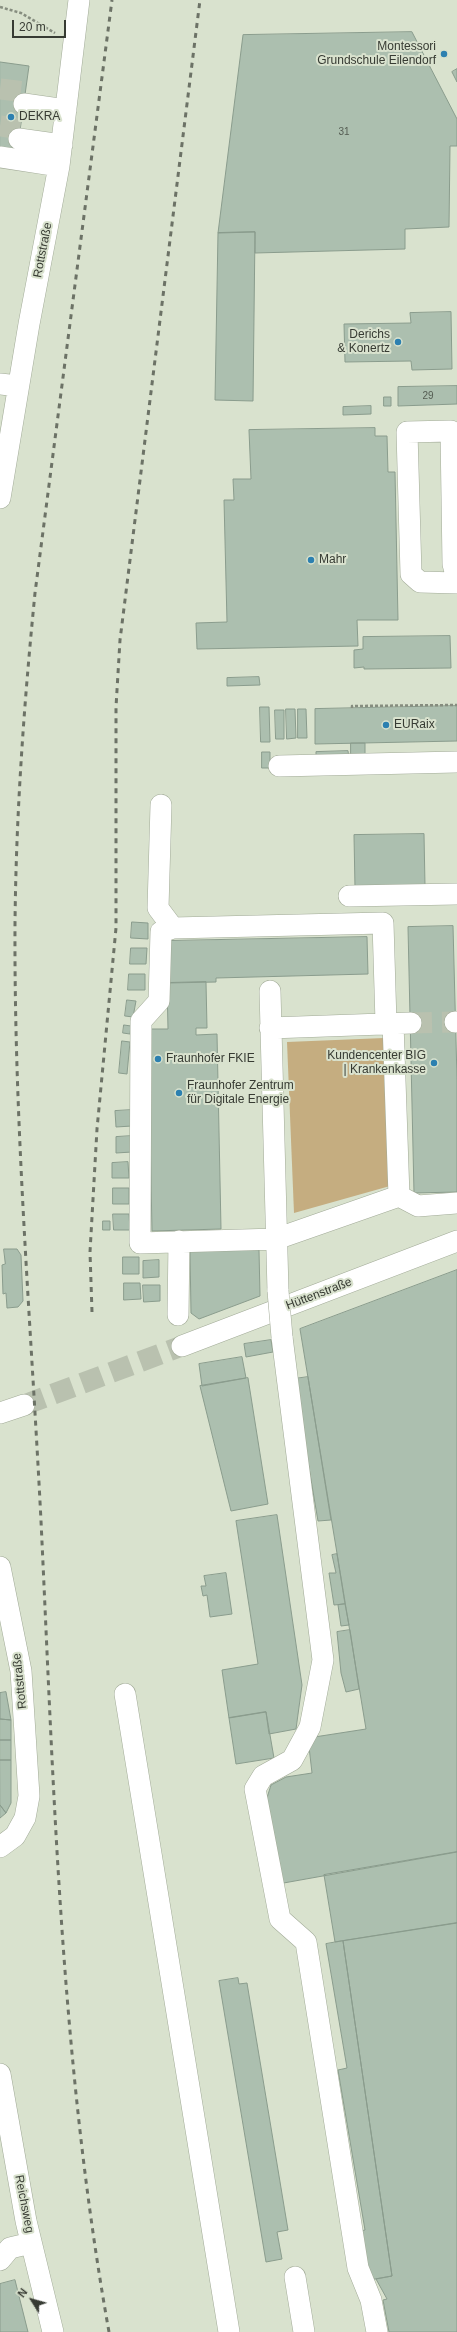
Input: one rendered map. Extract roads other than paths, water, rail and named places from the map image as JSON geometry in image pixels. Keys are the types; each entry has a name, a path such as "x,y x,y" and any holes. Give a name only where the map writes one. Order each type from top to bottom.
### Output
{"street":[{"name":"Rottstraße","path":"0,498 9,385 59,166 79,0"},
{"path":"25,98 66,104"},
{"path":"20,134 62,140"},
{"path":"0,157 59,166"},
{"path":"457,579 453,564 450,431 408,432 411,574 420,582 457,583"},
{"path":"279,766 457,762"},
{"path":"161,805 158,908 173,928"},
{"path":"349,896 457,894"},
{"path":"399,1196 396,1023 383,923 173,928 161,932 159,1001 141,1020 140,1243 276,1239 399,1196 418,1206 457,1203"},
{"path":"270,991 278,1291 282,1337 324,1660 310,1727 292,1760 263,1776 255,1789 280,1919 306,1942 358,2268 371,2300 377,2332"},
{"path":"270,1028 396,1023"},
{"path":"178,1315 179,1241"},
{"name":"Hüttenstraße","path":"182,1346 457,1241"},
{"path":"0,1413 24,1405"},
{"name":"Rottstraße","path":"0,1847 14,1836 25,1818 29,1796 21,1671 1,1575"},
{"path":"125,1694 229,2332"},
{"name":"Reichsweg","path":"0,2074 31,2243 53,2332"},
{"path":"0,2260 10,2248 31,2243"},
{"path":"295,2277 304,2332"}],"tunnel":[{"path":"0,89 25,92"},
{"path":"0,126 20,129"},
{"path":"411,1023 455,1022"},
{"path":"24,1405 182,1346"}],"railway":[{"path":"109,2332 93,2231 80,2130 62,1928 20,1149 15,1000 15,925 21,759 35,593 112,0"},
{"path":"92,1312 90,1252 97,1129 116,928 116,707 120,640 200,0"}],"place":[{"name":"Montessori Grundschule Eilendorf","path":"444,54"},
{"name":"DEKRA","path":"11,117"},
{"name":"Derichs & Konertz","path":"398,342"},
{"name":"Mahr","path":"311,560"},
{"name":"EURaix","path":"386,725"},
{"name":"Fraunhofer FKIE","path":"158,1059"},
{"name":"Kundencenter BIG | Krankenkasse","path":"434,1063"},
{"name":"Fraunhofer Zentrum für Digitale Energie","path":"179,1093"}]}
